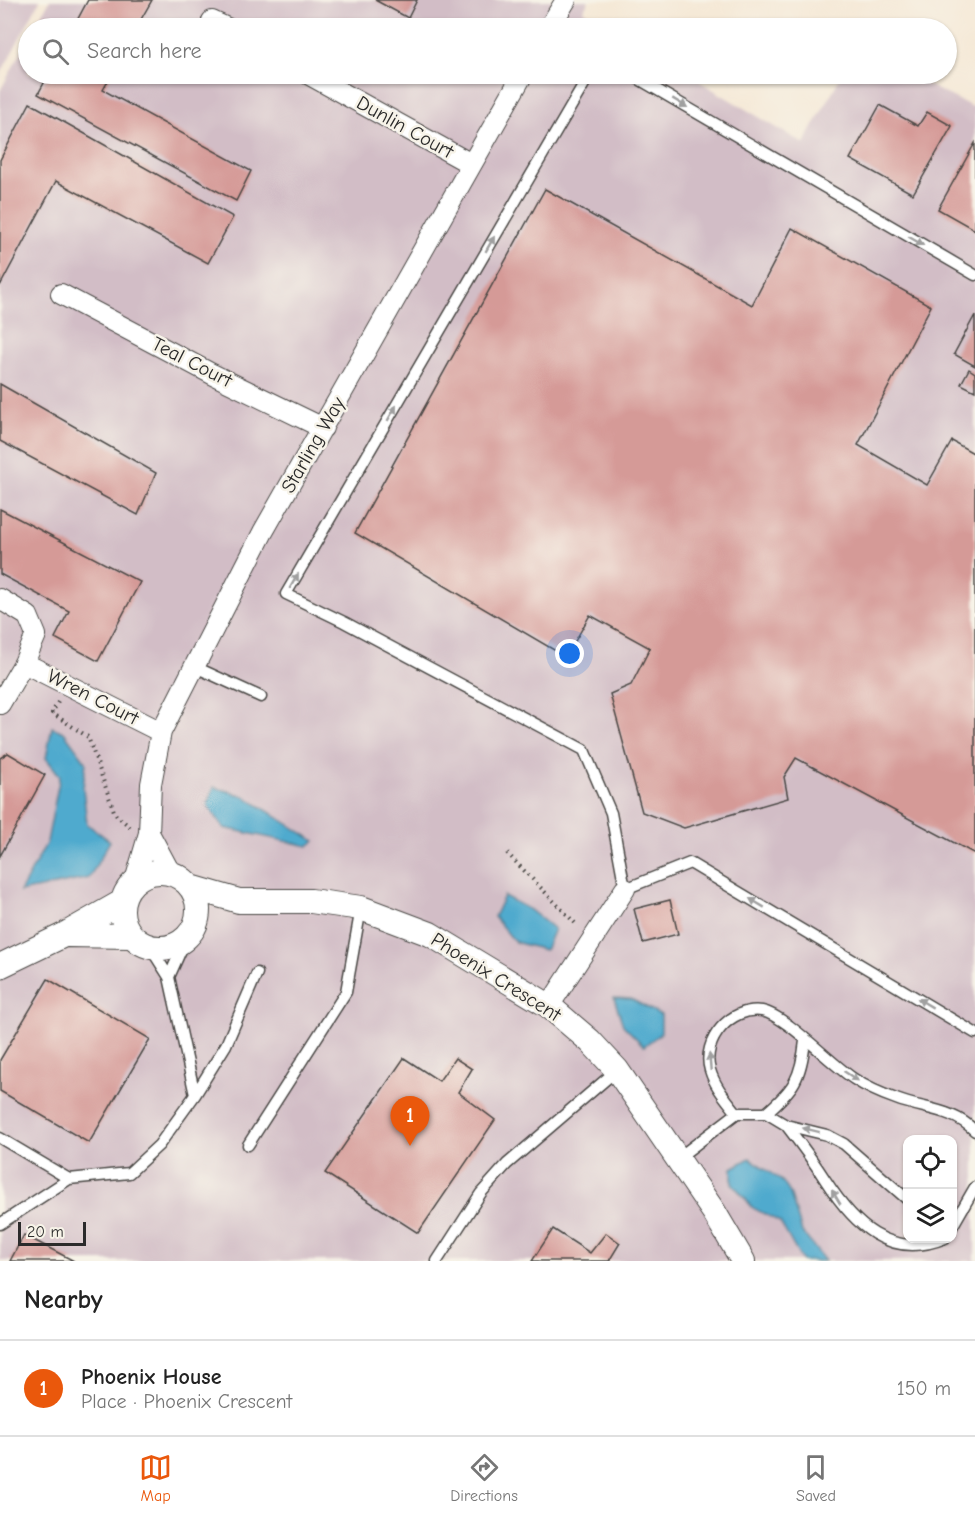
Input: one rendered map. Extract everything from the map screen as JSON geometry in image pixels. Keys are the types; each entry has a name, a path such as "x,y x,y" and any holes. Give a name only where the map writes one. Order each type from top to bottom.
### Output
{"street":[{"path":"555,18 566,0"},
{"name":"Dunlin Court","path":"326,84 471,164"},
{"name":"Starling Way","path":"135,881 140,830 161,732 263,532 517,84"},
{"name":"Teal Court","path":"61,294 323,428"},
{"name":"Wren Court","path":"0,599 28,616 36,635 24,663 0,704"},
{"name":"Wren Court","path":"24,663 161,732"},
{"path":"64,935 169,947 191,929 198,908 191,887 171,874 140,830"},
{"path":"0,966 64,935 122,902 135,881 152,873 171,874"},
{"name":"Phoenix Crescent","path":"191,887 239,901 310,902 361,908 430,934 549,1006 590,1041 617,1070 678,1158 743,1261"},
{"path":"549,1006 625,889"},
{"name":"Phoenix Crescent","path":"191,929 239,901"},
{"path":"122,902 124,925 140,942"}],"lane":[{"path":"584,84 286,594 344,622 584,750 611,813 625,889 690,863 975,1033"},
{"path":"647,84 975,275"},
{"path":"193,666 261,697"},
{"path":"249,1145 346,992 361,908"},
{"path":"169,976 191,929"},
{"path":"140,942 169,976 195,1095"},
{"path":"0,1224 69,1179 129,1173 159,1145 195,1095 226,1045 257,973"},
{"path":"737,1113 718,1088 709,1069 708,1055 715,1034 731,1018 762,1011 788,1024 805,1041 855,1079 896,1099 962,1119 975,1131"},
{"path":"766,1113 787,1095 796,1081 802,1067 805,1041"},
{"path":"437,1261 481,1193 507,1164 617,1070"},
{"path":"678,1158 737,1113 766,1113 786,1125 827,1135 844,1144 903,1196"},
{"path":"786,1125 825,1179 850,1223 877,1249"},
{"path":"0,1138 69,1179"},
{"path":"957,1220 975,1187"},
{"path":"957,1209 965,1208"},
{"path":"921,1256 939,1243"}],"path":[{"path":"62,696 52,713 88,737 115,814 140,830"},
{"path":"507,853 579,928"}],"shaded area":[{"path":"0,0 40,0 30,18 18,18 18,41 0,75"},
{"path":"50,0 589,0 583,11 595,18 40,18"},
{"path":"18,58 18,84 704,84 804,144 837,84 926,84 975,108 975,1261 0,1261 0,91"}],"water":[{"path":"52,727 64,732 86,762 83,788 87,824 110,841 89,878 20,892 47,842 60,776 46,758"},
{"path":"214,787 244,796 315,841 308,846 224,828 207,805"},
{"path":"504,896 530,910 554,929 545,950 515,942 494,917"},
{"path":"614,998 631,999 661,1015 661,1033 644,1046 623,1025"},
{"path":"750,1158 783,1182 790,1193 802,1232 825,1261 802,1261 780,1222 753,1208 732,1183 732,1168"}],"building":[{"path":"88,0 152,0 142,18 78,18"},
{"path":"375,0 417,0 408,18"},
{"path":"44,84 106,84 103,90 251,171 236,201 38,94"},
{"path":"30,103 233,217 208,263 56,181 0,286 0,160"},
{"path":"880,105 918,126 927,112 952,126 913,194 850,159"},
{"path":"975,143 975,230 938,209"},
{"path":"545,189 752,305 792,228 931,306 858,445 927,485 952,441 975,454 975,854 796,758 784,777 788,798 684,828 642,812 610,694 631,685 650,648 590,615 566,657 355,533"},
{"path":"975,315 975,366 954,354"},
{"path":"969,369 975,373 975,391 961,384"},
{"path":"0,384 156,473 138,515 0,441"},
{"path":"0,509 140,582 98,661 55,638 69,611 0,574"},
{"path":"8,753 45,775 0,856 0,758"},
{"path":"670,900 678,934 643,943 634,909"},
{"path":"48,979 150,1039 89,1143 0,1091 0,1060"},
{"path":"404,1058 439,1081 455,1058 472,1069 458,1092 495,1120 418,1233 325,1173"},
{"path":"553,1229 590,1253 606,1233 620,1243 609,1261 532,1261"},
{"path":"24,1235 74,1261 10,1261"}],"place":[{"name":"Phoenix House","path":"410,1146"}]}
